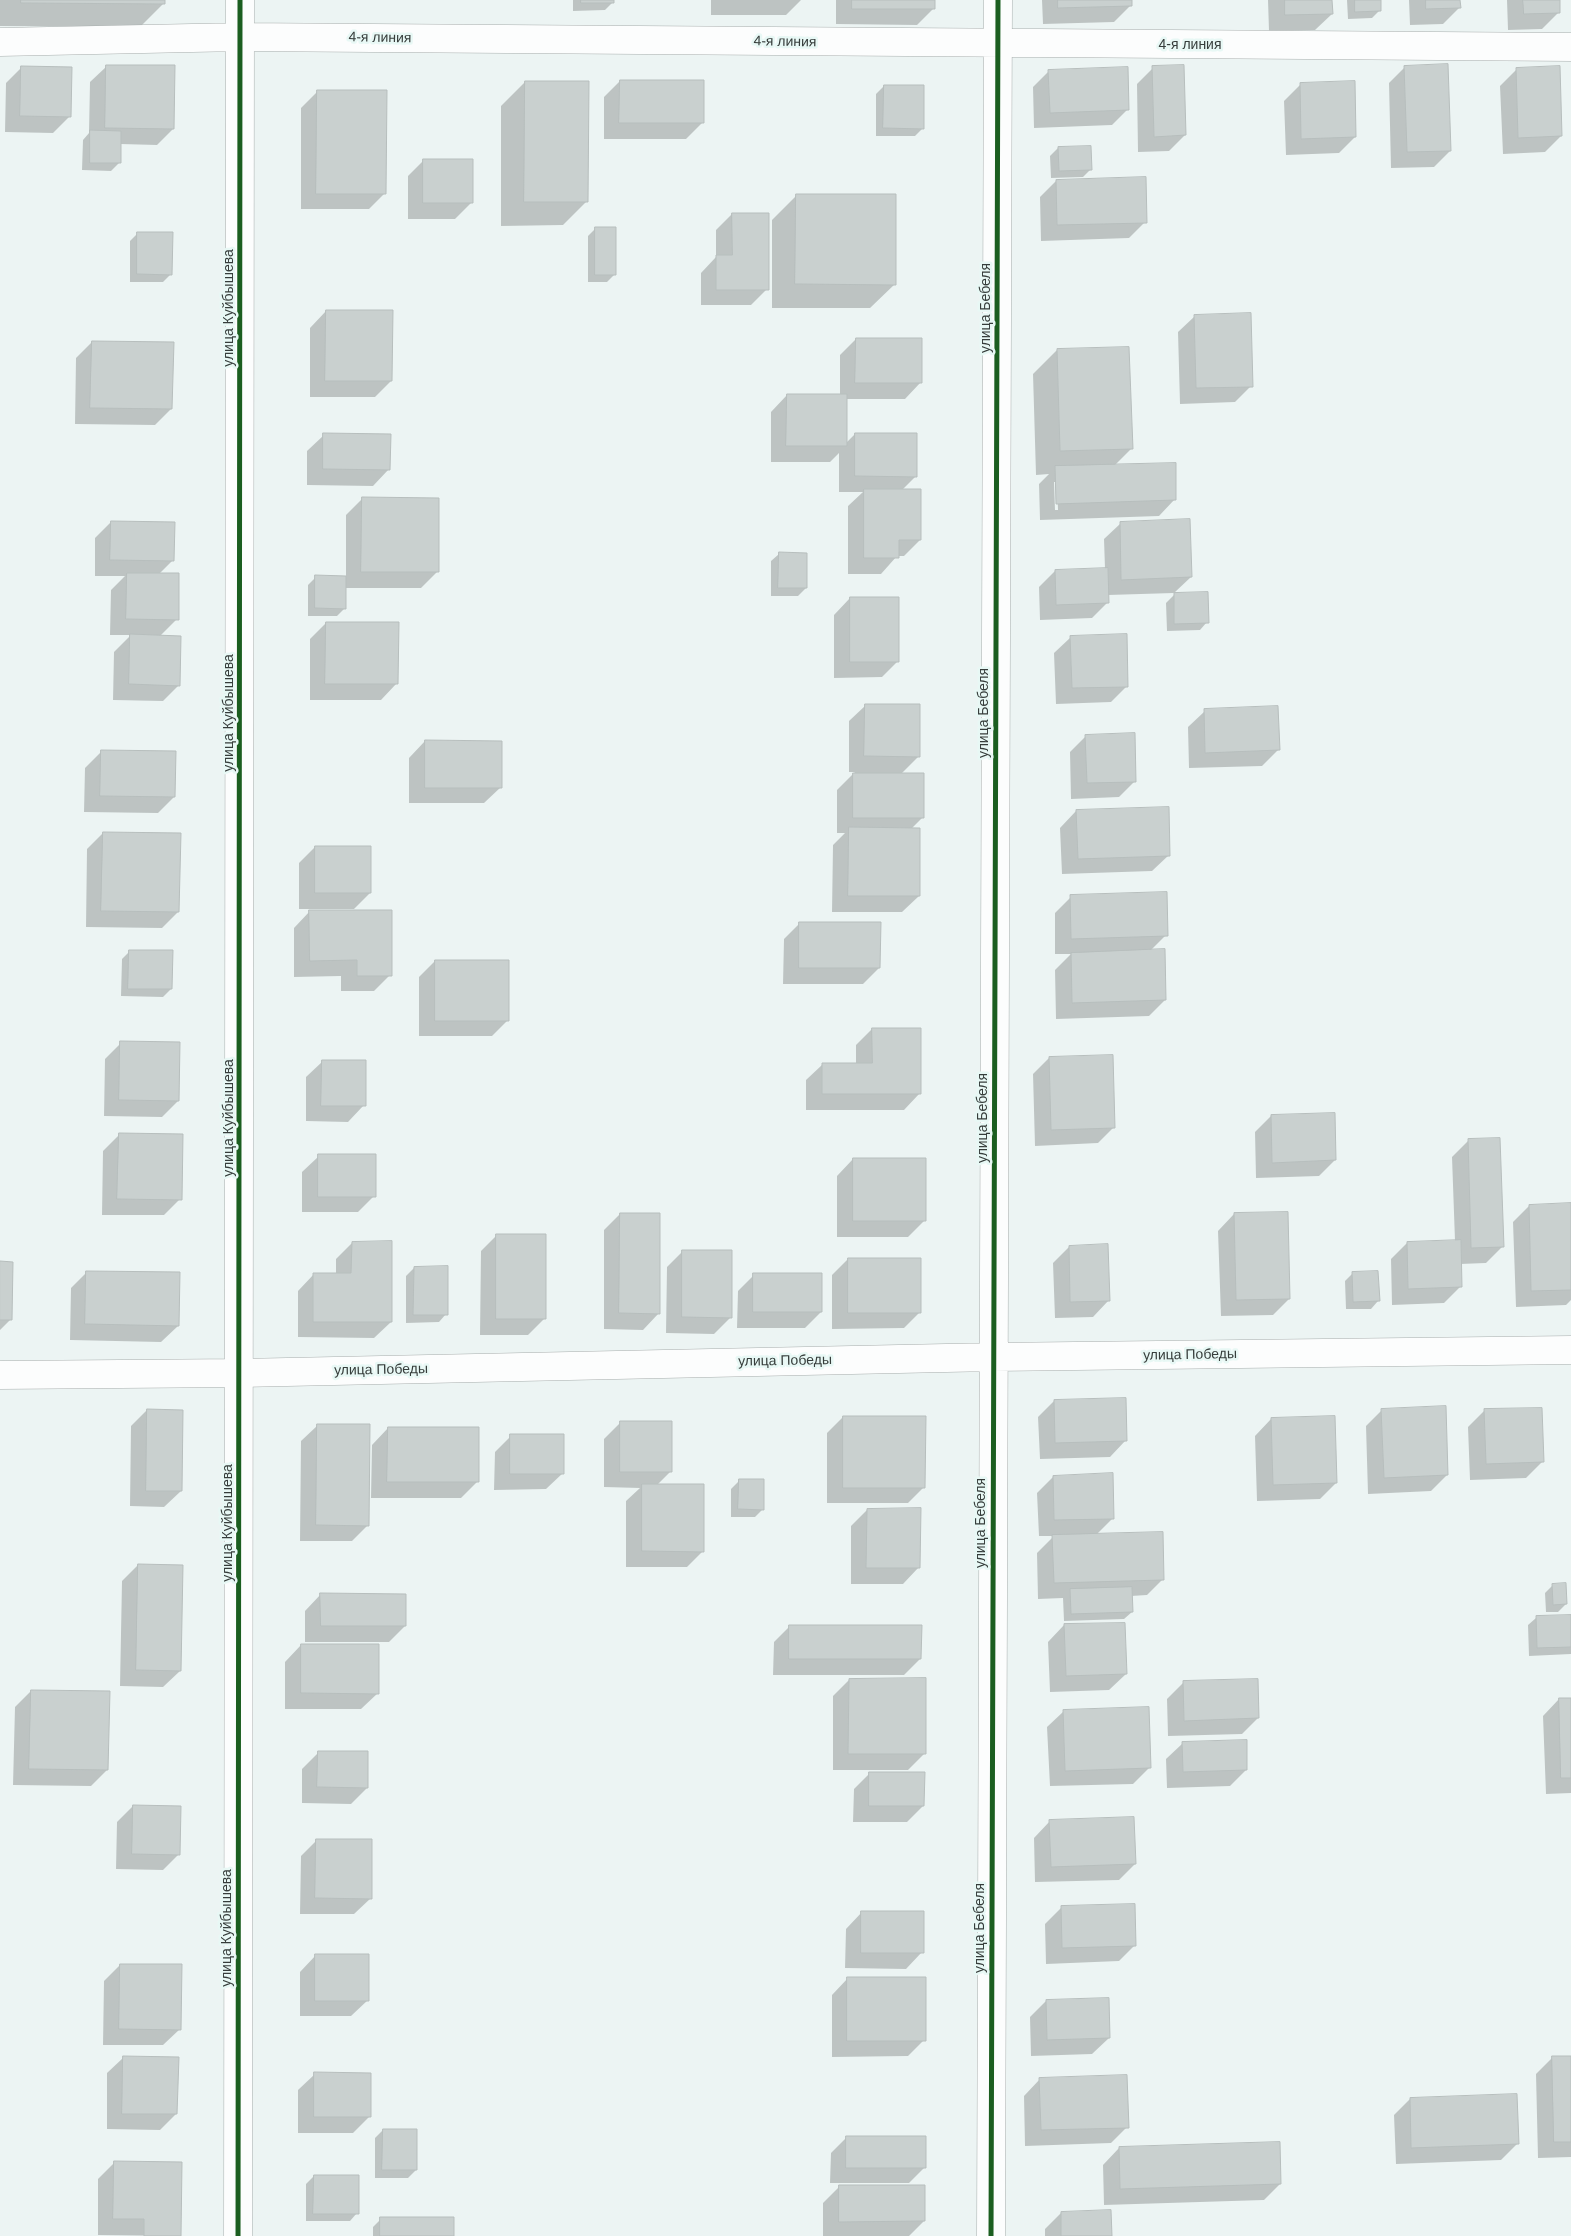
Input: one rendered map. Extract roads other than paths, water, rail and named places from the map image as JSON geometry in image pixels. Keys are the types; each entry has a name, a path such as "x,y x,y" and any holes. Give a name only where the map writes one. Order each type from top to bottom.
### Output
{"street":[{"name":"улица Куйбышева","path":"238,2236 240,0"},
{"name":"улица Бебеля","path":"991,2236 998,0"},
{"name":"4-я линия","path":"0,42 240,37 1571,47"},
{"name":"улица Победы","path":"0,1375 240,1373 993,1357 1571,1350"}]}
